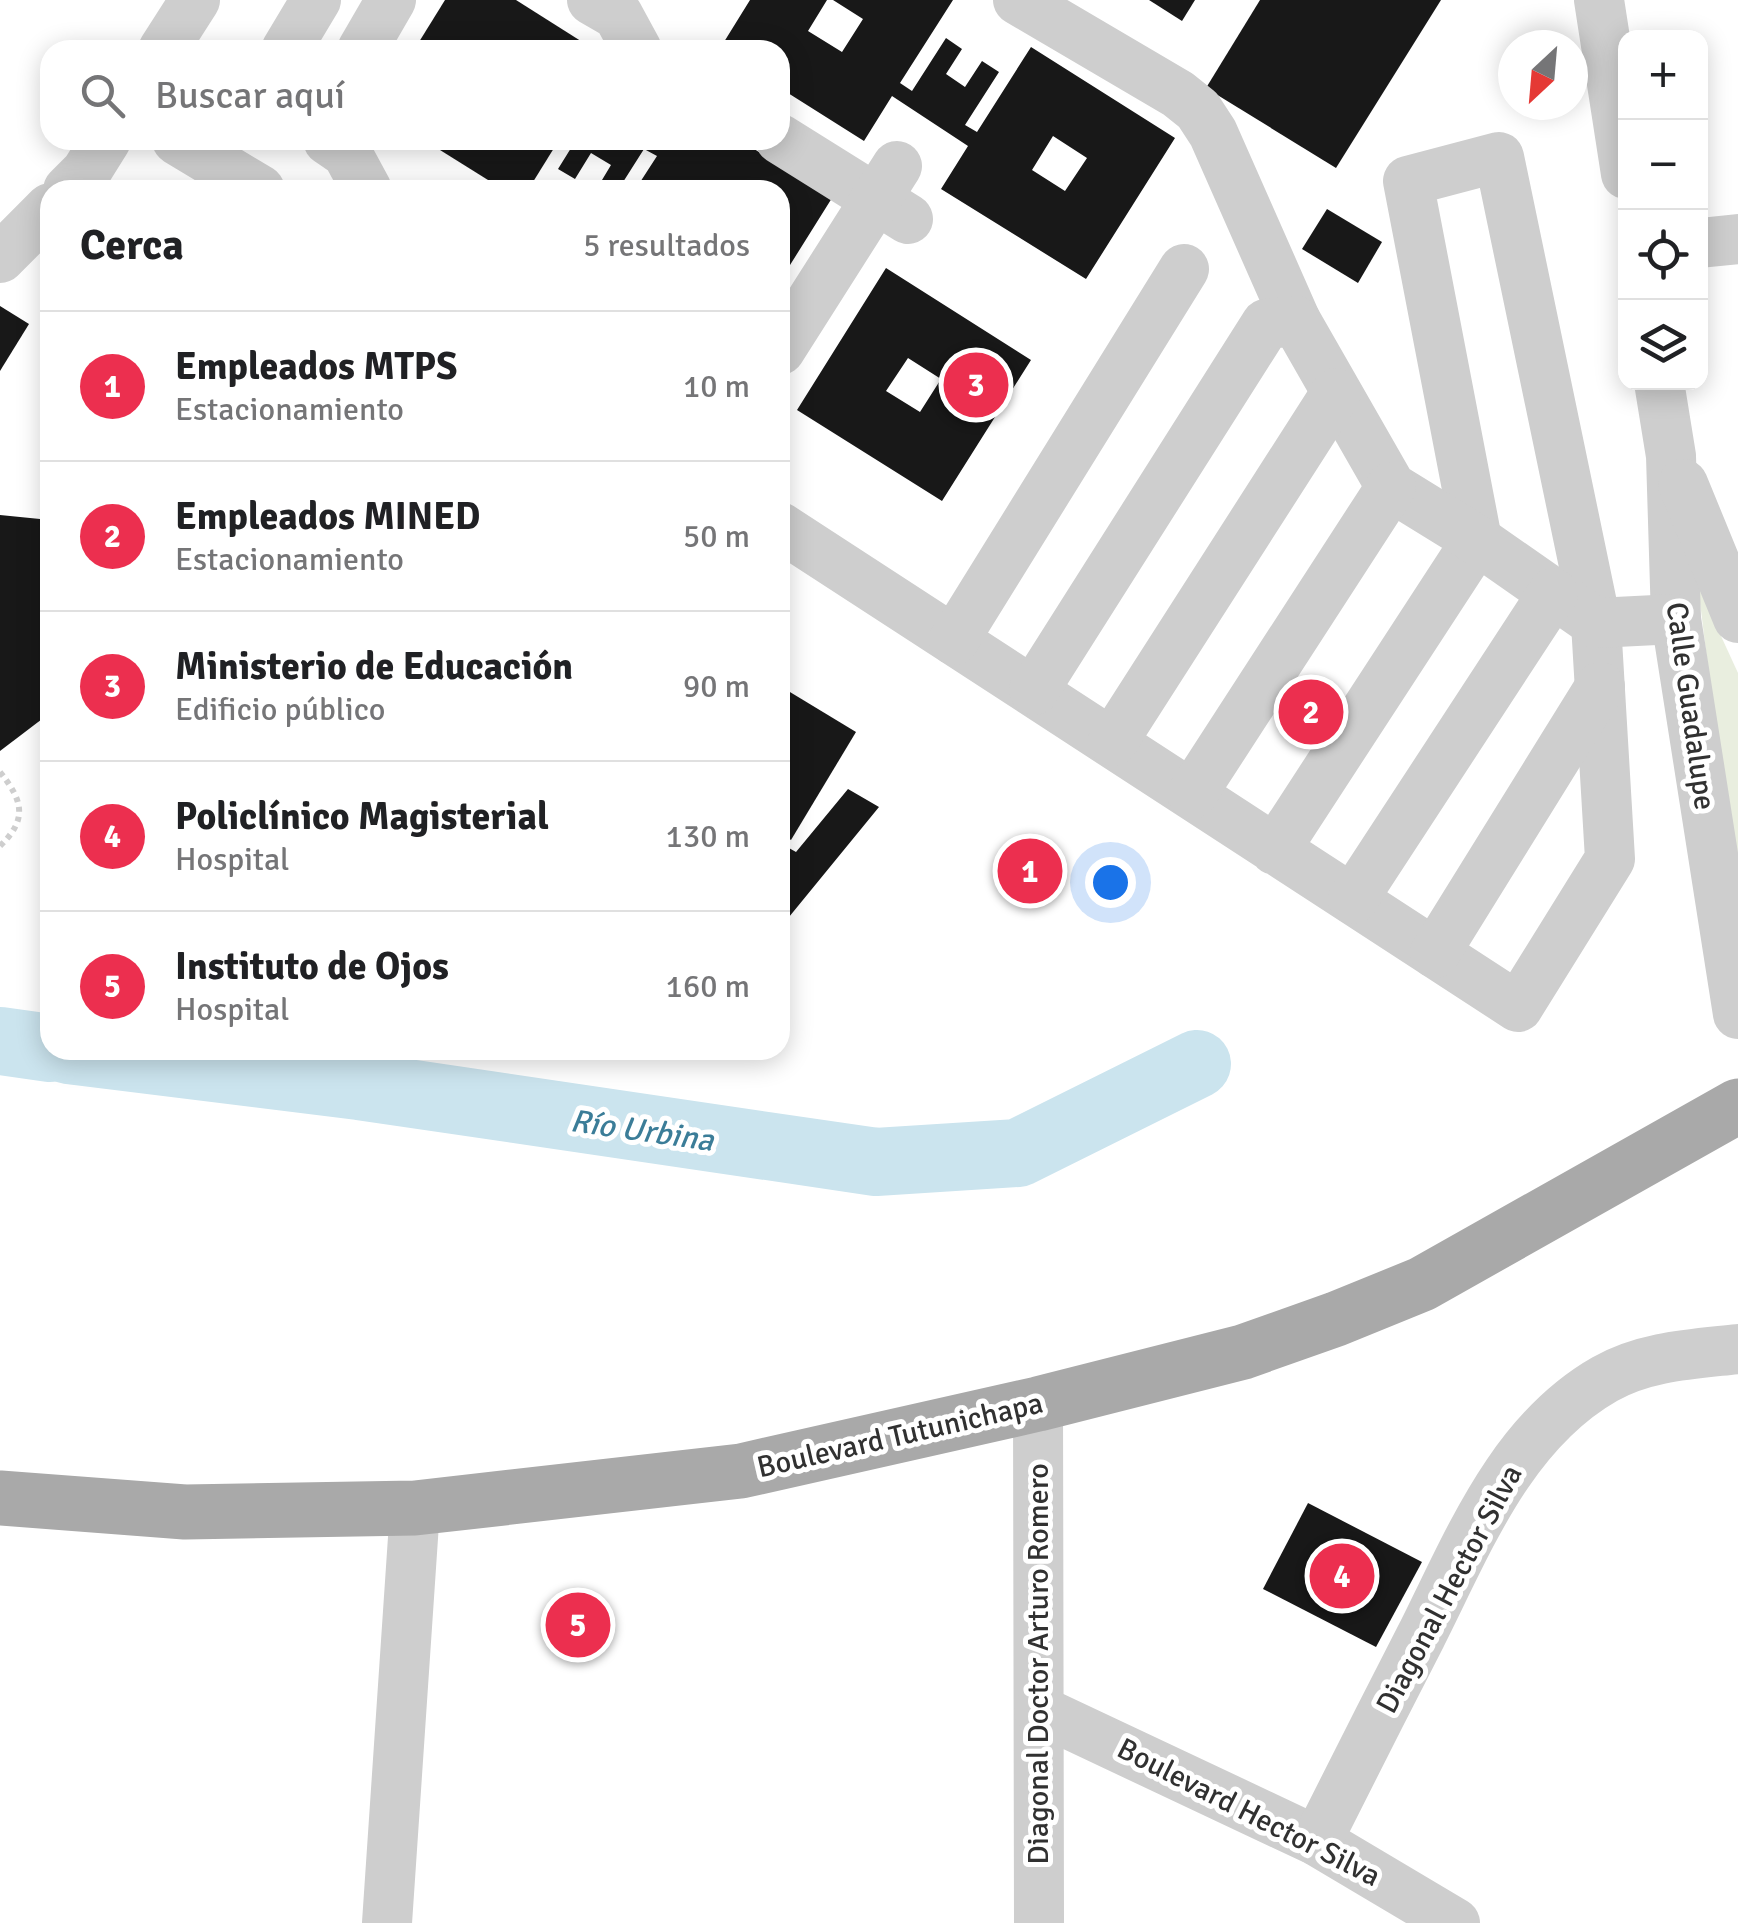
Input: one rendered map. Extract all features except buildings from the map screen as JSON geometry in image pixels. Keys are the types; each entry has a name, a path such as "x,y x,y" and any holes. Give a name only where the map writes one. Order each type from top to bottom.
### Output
{"main road":[{"name":"Boulevard Tutunichapa","path":"0,1498 185,1512 415,1508 741,1472 1243,1352 1422,1284 1738,1106"}],"street":[{"path":"169,40 195,0"},
{"path":"292,40 316,0"},
{"path":"368,40 391,0"},
{"path":"1018,0 1178,94 1198,110 1296,321 1391,487 1477,540 1596,622 1676,619"},
{"path":"1599,0 1618,122"},
{"path":"790,144 894,195 790,336"},
{"path":"193,150 243,180"},
{"path":"341,150 361,180"},
{"path":"790,533 1034,690 1275,850 1518,1007 1610,859 1596,622 1499,157 1408,180 1477,540 1275,850"},
{"path":"0,258 40,218"},
{"path":"1708,242 1738,240"},
{"path":"954,640 1184,270"},
{"path":"1034,690 1266,324 1296,321"},
{"name":"Calle Guadalupe","path":"1660,390 1671,456 1676,619 1738,1014"},
{"path":"1113,742 1336,393"},
{"name":"Calle Guadalupe","path":"1671,456 1738,618"},
{"path":"1192,794 1391,487"},
{"path":"1353,899 1553,593"},
{"path":"1435,953 1600,687"},
{"name":"Diagonal Hector Silva","path":"1316,1841 1489,1502 1555,1413 1631,1366 1738,1348"},
{"name":"Diagonal Doctor Arturo Romero","path":"1038,1404 1038,1923"},
{"path":"387,1923 415,1508"},
{"name":"Boulevard Hector Silva","path":"1039,1710 1316,1841 1456,1923"}],"path":[{"path":"0,772 17,798 21,815 15,830 0,846"}],"shaded area":[{"path":"1698,586 1738,673 1738,911"}],"waterway":[{"name":"Río Urbina","path":"0,1041 40,1047"},
{"name":"Río Urbina","path":"149,1060 359,1086 876,1162 1018,1153 1197,1064"}],"place":[{"name":"Ministerio de Educación","path":"976,385"},
{"name":"Empleados MINED","path":"1311,712"},
{"name":"Empleados MTPS","path":"1030,871"},
{"name":"Policlínico Magisterial","path":"1342,1576"},
{"name":"Instituto de Ojos","path":"578,1625"}]}
